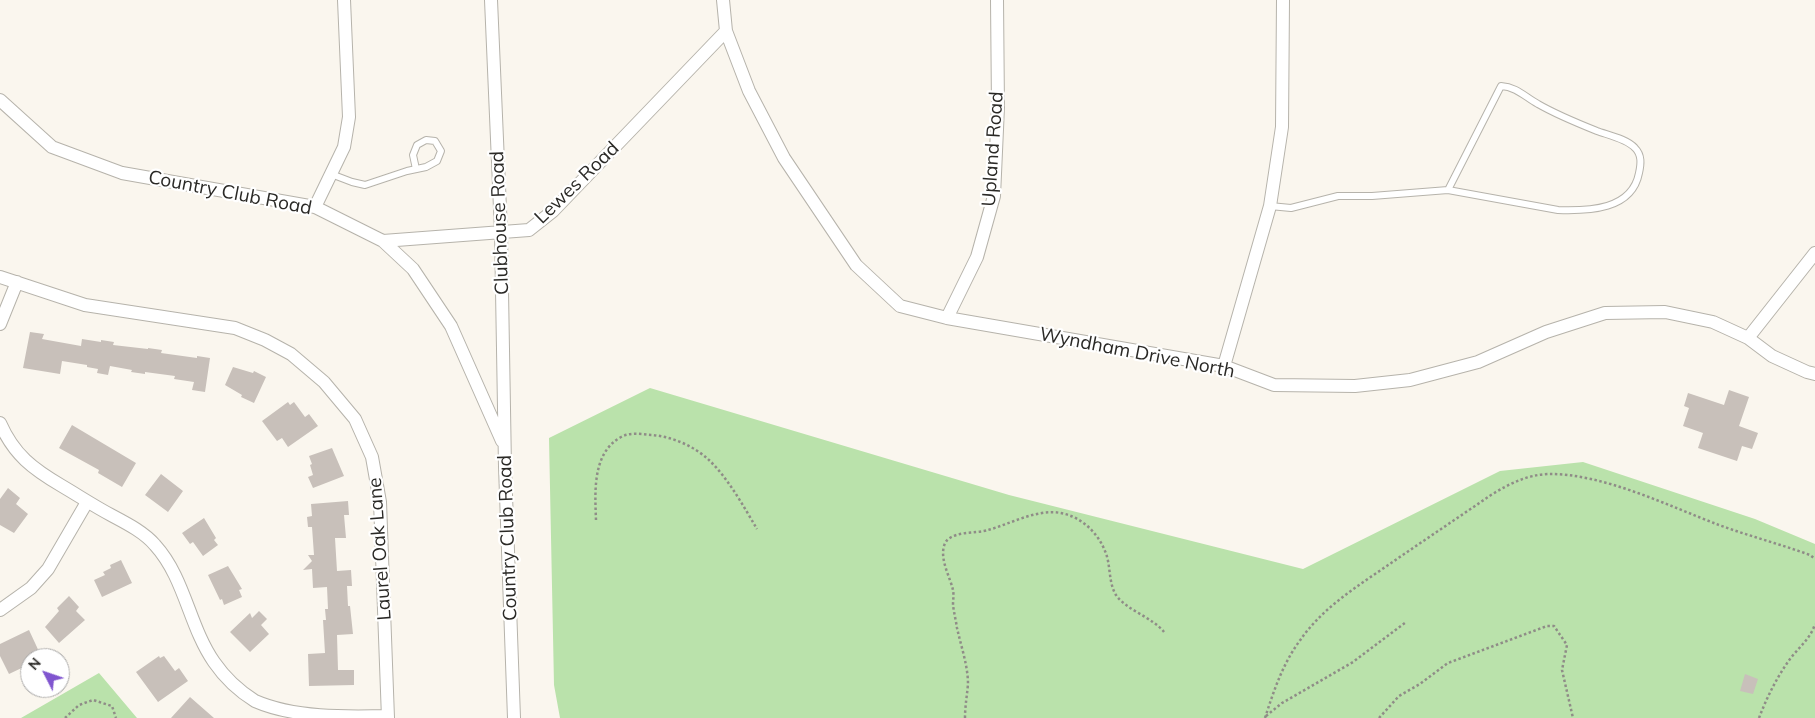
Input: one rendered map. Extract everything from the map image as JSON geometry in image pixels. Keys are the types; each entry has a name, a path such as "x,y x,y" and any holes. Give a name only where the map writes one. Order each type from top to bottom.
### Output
{"street":[{"path":"315,207 344,147 349,117 344,0"},
{"name":"Clubhouse Road","path":"491,0 501,232 505,447"},
{"name":"Wyndham Drive North","path":"724,0 726,31 749,92 784,158 856,264 900,306 947,318 1224,366 1274,385 1355,386 1410,380 1478,362 1546,332 1605,313 1665,312 1713,322 1748,338 1772,356 1806,372 1815,374"},
{"name":"Upland Road","path":"947,318 978,257 994,196 998,107 998,0"},
{"path":"1224,366 1270,206 1282,127 1283,0"},
{"name":"Lewes Road","path":"383,241 529,230 553,211 726,31"},
{"name":"Country Club Road","path":"0,100 52,147 122,173 315,207 383,241 413,269 451,326 505,447 514,718"},
{"path":"1748,338 1815,253"},
{"name":"Laurel Oak Lane","path":"0,277 85,305 235,328 291,354 324,382 355,419 372,457 380,502 388,717"},
{"path":"0,324 17,282"},
{"path":"0,423 12,445 40,473 126,523 157,547 172,570 213,662 225,676 251,698 286,714 305,717 388,717"},
{"path":"0,610 31,588 48,569 87,502"}],"lane":[{"path":"1270,206 1291,208 1338,196 1372,196 1448,190 1558,210 1597,208 1613,204 1629,195 1638,183 1641,158 1635,148 1623,141 1544,107 1522,92 1501,86 1448,190"},
{"path":"331,174 365,185 426,167 437,161 441,151 435,141 426,140 416,145 414,155 416,169"}],"path":[{"path":"596,520 596,474 607,448 621,437 634,433 658,435 677,441 708,459 719,471 757,529"},
{"path":"1265,717 1285,663 1301,638 1318,617 1352,590 1491,495 1515,481 1532,476 1549,474 1595,481 1645,495 1721,525 1810,555 1815,559"},
{"path":"965,718 968,683 954,606 954,592 943,548 951,537 984,531 1044,512 1062,513 1080,520 1099,539 1106,552 1116,594 1121,601 1159,626 1164,632"},
{"path":"1265,717 1282,702 1353,662 1406,622"},
{"path":"1759,718 1777,677 1804,643 1815,624"},
{"path":"1379,718 1398,696 1420,684 1448,663 1547,626 1554,626 1567,645 1562,670 1573,718"},
{"path":"65,718 79,706 93,700 112,706 116,718"}],"green space":[{"path":"650,388 1009,495 1303,569 1500,471 1583,462 1755,519 1815,544 1815,718 560,718 554,685 549,438"},
{"path":"99,673 137,718 21,718 56,698 70,698 70,690"}],"building":[{"path":"30,332 44,334 42,339 81,346 82,339 101,342 101,340 114,342 113,345 162,350 161,353 210,358 205,392 192,390 194,382 174,379 175,376 131,372 132,370 110,366 108,375 97,373 98,369 87,367 87,365 62,361 60,374 23,368"},
{"path":"233,367 253,373 254,371 266,377 254,403 241,397 242,395 225,385"},
{"path":"1729,390 1749,397 1739,426 1758,433 1752,449 1742,446 1737,461 1698,448 1703,433 1683,426 1689,408 1684,406 1688,393 1724,405"},
{"path":"288,402 290,405 294,402 305,417 309,414 318,426 288,447 282,438 277,441 262,421"},
{"path":"72,425 136,463 122,487 98,473 99,470 59,448"},
{"path":"332,448 344,476 313,488 308,477 313,475 309,456"},
{"path":"161,474 183,491 168,512 145,495"},
{"path":"8,488 20,498 16,504 28,514 14,533 0,525 0,499"},
{"path":"348,501 349,515 344,515 346,538 335,538 337,571 351,570 352,586 347,586 353,634 337,635 338,670 354,670 354,685 309,686 308,654 325,653 323,620 326,620 325,609 328,609 327,587 313,588 312,569 303,570 312,561 308,555 314,555 312,527 308,527 307,517 312,516 311,504"},
{"path":"204,518 218,545 203,556 193,542 190,544 182,533"},
{"path":"121,560 132,583 102,597 94,580 105,575 103,572 111,568 110,565"},
{"path":"228,566 242,589 239,590 242,597 224,605 208,575"},
{"path":"69,596 79,607 76,611 85,620 59,643 45,627 59,611 57,608"},
{"path":"259,611 267,619 261,625 269,634 250,652 230,632 250,613 252,618"},
{"path":"29,630 37,648 20,648 20,669 9,674 0,656 0,644"},
{"path":"159,656 160,658 164,656 175,671 179,668 188,681 158,702 136,672"},
{"path":"1745,674 1758,679 1753,694 1740,691"},
{"path":"190,697 214,718 171,718"}]}
